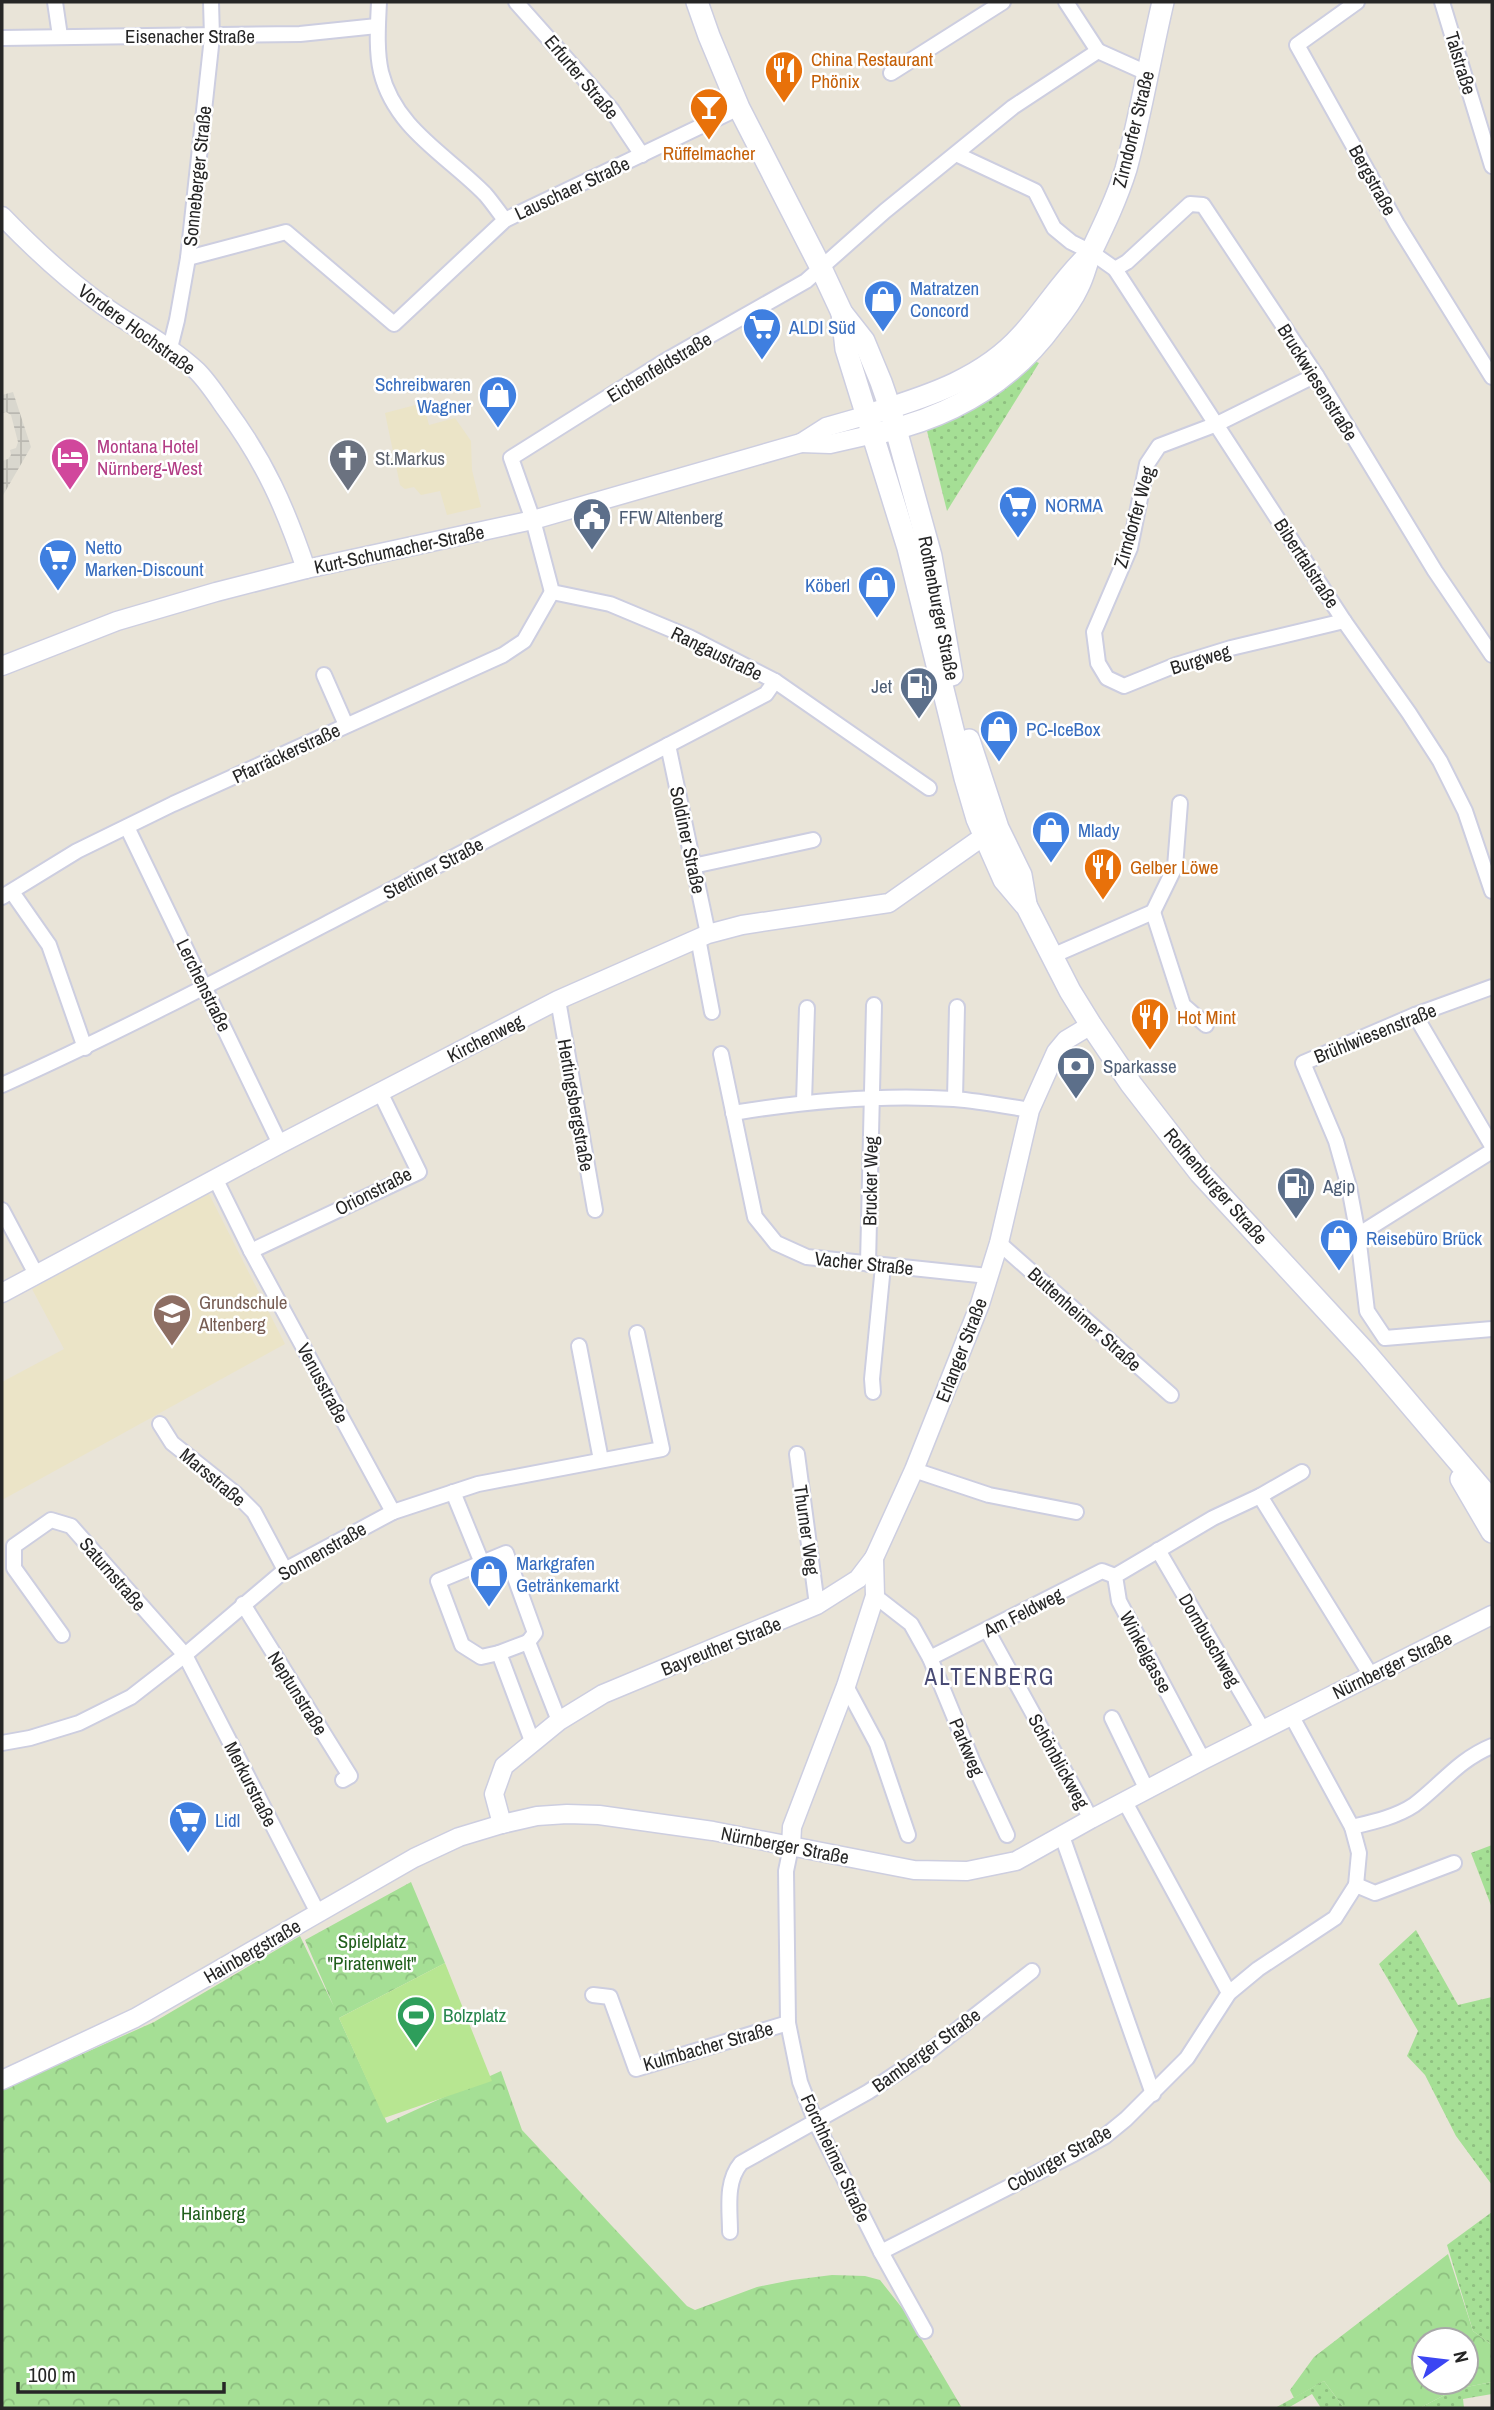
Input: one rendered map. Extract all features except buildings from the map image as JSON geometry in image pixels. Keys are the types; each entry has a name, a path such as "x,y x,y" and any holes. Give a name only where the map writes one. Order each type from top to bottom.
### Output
{"main road":[{"name":"Rothenburger Straße","path":"697,2 739,108 842,313 864,341 893,418 931,556 950,669 960,708 998,828 1021,875 1027,907"},
{"name":"Zirndorfer Straße","path":"871,424 893,418 919,400 960,381 1003,353 1037,318 1065,278 1091,252 1101,234 1126,168 1163,2"},
{"name":"Rothenburger Straße","path":"842,313 846,348 908,548 965,778 984,836 1004,880 1027,907 1091,1025 1130,1084 1200,1173 1367,1354 1492,1501"},
{"name":"Rothenburger Straße","path":"1440,1440 1492,1532"}],"street":[{"path":"55,2 60,36"},
{"name":"Sonneberger Straße","path":"170,348 188,258 212,37 211,2"},
{"path":"379,2 377,26 381,72 394,105 405,121 485,194 505,220"},
{"name":"Erfurter Straße","path":"516,2 612,110 642,155"},
{"path":"891,73 1003,2"},
{"path":"1066,2 1098,51 1147,72"},
{"name":"Bergstraße","path":"1357,2 1297,45 1397,224 1492,377"},
{"name":"Talstraße","path":"1442,2 1492,166"},
{"name":"Eisenacher Straße","path":"2,38 212,37 300,34 377,26"},
{"name":"Eichenfeldstraße","path":"533,520 511,458 665,361 799,285 884,211 1013,107 1098,51"},
{"name":"Lauschaer Straße","path":"188,258 286,232 394,324 505,220 739,108"},
{"path":"956,154 1035,191 1054,228 1071,242 1091,252"},
{"name":"Bruckwiesenstraße","path":"1115,269 1127,262 1190,204 1203,205 1315,375 1435,571 1492,655"},
{"name":"Vordere Hochstraße","path":"2,216 41,255 80,288 170,348 199,373 249,441 271,477 306,569"},
{"name":"Biberttalstraße","path":"1091,252 1115,269 1344,621 1440,761 1465,811 1492,891"},
{"name":"Zirndorfer Weg","path":"1094,632 1130,548 1147,464 1159,446 1217,424 1315,375"},
{"name":"Kurt-Schumacher-Straße","path":"2,666 117,621 216,592 306,569 533,520 801,443 826,427 871,424"},
{"path":"533,520 552,592"},
{"name":"Rangaustraße","path":"552,592 610,604 689,637 775,681 929,788"},
{"name":"Pfarräckerstraße","path":"7,894 76,851 503,655 524,641 552,592"},
{"name":"Burgweg","path":"1094,632 1098,663 1107,678 1124,687 1176,665 1231,648 1344,621"},
{"path":"324,675 346,725"},
{"name":"Stettiner Straße","path":"2,1085 85,1048 205,987 766,694 775,681"},
{"name":"Soldiner Straße","path":"668,745 693,866 703,936"},
{"path":"1052,956 1153,912 1175,867 1180,803"},
{"name":"Lerchenstraße","path":"127,827 280,1144"},
{"name":"Kirchenweg","path":"2,1293 215,1178 558,1000 703,936 742,925 889,903 984,836"},
{"path":"693,866 813,840"},
{"path":"7,894 50,945 85,1048"},
{"path":"1153,912 1183,1005 1206,1025"},
{"path":"703,936 712,1012"},
{"name":"Brühlwiesenstraße","path":"1492,987 1415,1015 1303,1063 1336,1141 1349,1187 1367,1311 1385,1338 1492,1329"},
{"name":"Hertingsbergstraße","path":"558,1000 595,1210"},
{"name":"Brucker Weg","path":"868,1264 874,1004"},
{"path":"955,1099 957,1007"},
{"path":"804,1102 807,1008"},
{"path":"1358,1235 1492,1149 1415,1015"},
{"name":"Erlanger Straße","path":"791,1847 792,1827 846,1686 875,1596 874,1558 914,1471 980,1304 999,1243 1030,1110 1056,1052 1066,1040 1091,1025"},
{"name":"Vacher Straße","path":"722,1054 755,1217 776,1243 807,1257 988,1276"},
{"name":"Orionstraße","path":"251,1251 419,1172 380,1092"},
{"path":"733,1113 804,1102 872,1098 955,1099 1030,1110"},
{"name":"Venusstraße","path":"215,1178 251,1251 393,1512"},
{"path":"2,1210 36,1274"},
{"name":"Buttenheimer Straße","path":"999,1243 1171,1395"},
{"path":"873,1392 883,1266"},
{"name":"Sonnenstraße","path":"2,1743 30,1738 79,1723 131,1697 285,1570 393,1512 478,1484 662,1449 637,1333"},
{"path":"579,1346 601,1460"},
{"name":"Marsstraße","path":"160,1423 172,1443 236,1494 254,1512 285,1570"},
{"name":"Thurner Weg","path":"797,1454 817,1605"},
{"path":"914,1471 989,1495 1076,1512"},
{"path":"1115,1576 1213,1518 1302,1472"},
{"path":"453,1492 482,1563"},
{"path":"1260,1496 1372,1677"},
{"name":"Saturnstraße","path":"62,1635 14,1568 14,1546 51,1520 71,1526 185,1655"},
{"name":"Dornbuschweg","path":"1158,1550 1263,1730"},
{"path":"506,1553 536,1633 528,1642 481,1657 462,1645 438,1581 506,1553"},
{"name":"Bayreuther Straße","path":"502,1824 494,1794 504,1766 559,1721 603,1694 817,1605 858,1579 874,1558"},
{"name":"Am Feldweg","path":"930,1658 1102,1571 1115,1576"},
{"name":"Winkelgasse","path":"1115,1576 1119,1601 1203,1760"},
{"name":"Parkweg","path":"875,1596 911,1624 930,1658 972,1760 1007,1835"},
{"name":"Neptunstraße","path":"243,1604 350,1776 343,1780"},
{"name":"Nürnberger Straße","path":"502,1824 537,1816 599,1815 713,1831 914,1870 967,1871 1016,1861 1203,1760 1492,1615"},
{"name":"Schönblickweg","path":"987,1630 1091,1819"},
{"path":"528,1642 559,1721"},
{"path":"499,1653 532,1741"},
{"name":"Merkurstraße","path":"185,1655 317,1913"},
{"path":"846,1686 877,1744 908,1835"},
{"path":"1291,1715 1352,1827 1383,1819 1412,1806 1473,1754 1492,1746"},
{"path":"1112,1718 1147,1790"},
{"path":"1125,1802 1229,1993"},
{"name":"Hainbergstraße","path":"2,2080 135,2018 414,1858 459,1837 502,1824"},
{"name":"Coburger Straße","path":"880,2252 1080,2151 1126,2119 1187,2058 1229,1993 1258,1969 1335,1919 1356,1885 1359,1853 1352,1827"},
{"path":"1062,1836 1153,2094"},
{"name":"Forchheimer Straße","path":"791,1847 786,1871 788,2023 800,2082 816,2123 880,2252 925,2331"},
{"path":"1356,1885 1376,1893 1454,1863"},
{"name":"Bamberger Straße","path":"730,2232 730,2186 733,2172 741,2163 816,2123 926,2054 1032,1971"},
{"name":"Kulmbacher Straße","path":"593,1995 610,1997 636,2069 788,2023"}],"shaded area":[{"path":"13,392 31,447 2,497 2,461 8,459 10,450 16,448 18,442 11,415 2,413 2,395"},
{"path":"423,403 429,425 455,418 471,441 472,470 481,507 447,515 440,491 421,495 414,487 405,489 400,485 385,413"},
{"name":"Grundschule Altenberg","path":"208,1192 285,1344 2,1500 2,1382 64,1349 32,1289"}],"green space":[{"path":"1032,360 1039,363 947,511 926,427"},
{"path":"1492,1845 1492,1908 1471,1853"},
{"name":"Hainberg","path":"411,1882 445,1963 339,2018 387,2123 501,2071 522,2130 687,2306 695,2310 757,2287 792,2280 832,2275 865,2276 880,2280 906,2313 962,2408 2,2408 2,2090 154,2022 300,1936 334,2007 305,1940"},
{"path":"1416,1930 1458,2005 1492,1997 1492,2185 1456,2136 1425,2075 1407,2056 1418,2031 1379,1964"},
{"name":"Bolzplatz","path":"445,1963 492,2081 384,2118 339,2018"},
{"path":"1492,2212 1492,2345 1480,2336 1480,2326 1471,2326 1447,2245"},
{"path":"1448,2254 1471,2326 1410,2326 1410,2396 1443,2396 1420,2408 1344,2408 1324,2381 1294,2398 1290,2390 1314,2357"},
{"path":"1480,2336 1492,2345 1492,2382 1480,2384"},
{"path":"1324,2381 1344,2408 1321,2408 1312,2394 1288,2408 1275,2408"},
{"path":"1492,2382 1492,2394 1463,2399 1464,2408 1420,2408 1443,2396 1480,2396 1480,2384"}],"place":[{"name":"China Restaurant Phönix","path":"784,104"},
{"name":"Rüffelmacher","path":"709,141"},
{"name":"Matratzen Concord","path":"883,333"},
{"name":"ALDI Süd","path":"762,361"},
{"name":"Schreibwaren Wagner","path":"498,429"},
{"name":"Montana Hotel Nürnberg-West","path":"70,491"},
{"name":"St.Markus","path":"348,492"},
{"name":"NORMA","path":"1018,539"},
{"name":"FFW Altenberg","path":"592,551"},
{"name":"Netto Marken-Discount","path":"58,592"},
{"name":"Köberl","path":"877,619"},
{"name":"Jet","path":"919,720"},
{"name":"PC-IceBox","path":"999,763"},
{"name":"Mlady","path":"1051,864"},
{"name":"Gelber Löwe","path":"1103,901"},
{"name":"Hot Mint","path":"1150,1051"},
{"name":"Sparkasse","path":"1076,1100"},
{"name":"Agip","path":"1296,1220"},
{"name":"Reisebüro Brück","path":"1339,1272"},
{"name":"Grundschule Altenberg","path":"172,1347"},
{"name":"Markgrafen Getränkemarkt","path":"489,1608"},
{"name":"Lidl","path":"188,1854"},
{"name":"Bolzplatz","path":"416,2049"}],"district":[{"name":"ALTENBERG","path":"990,1676"}],"park label":[{"name":"Spielplatz \"Piratenwelt\"","path":"372,1952"}]}
